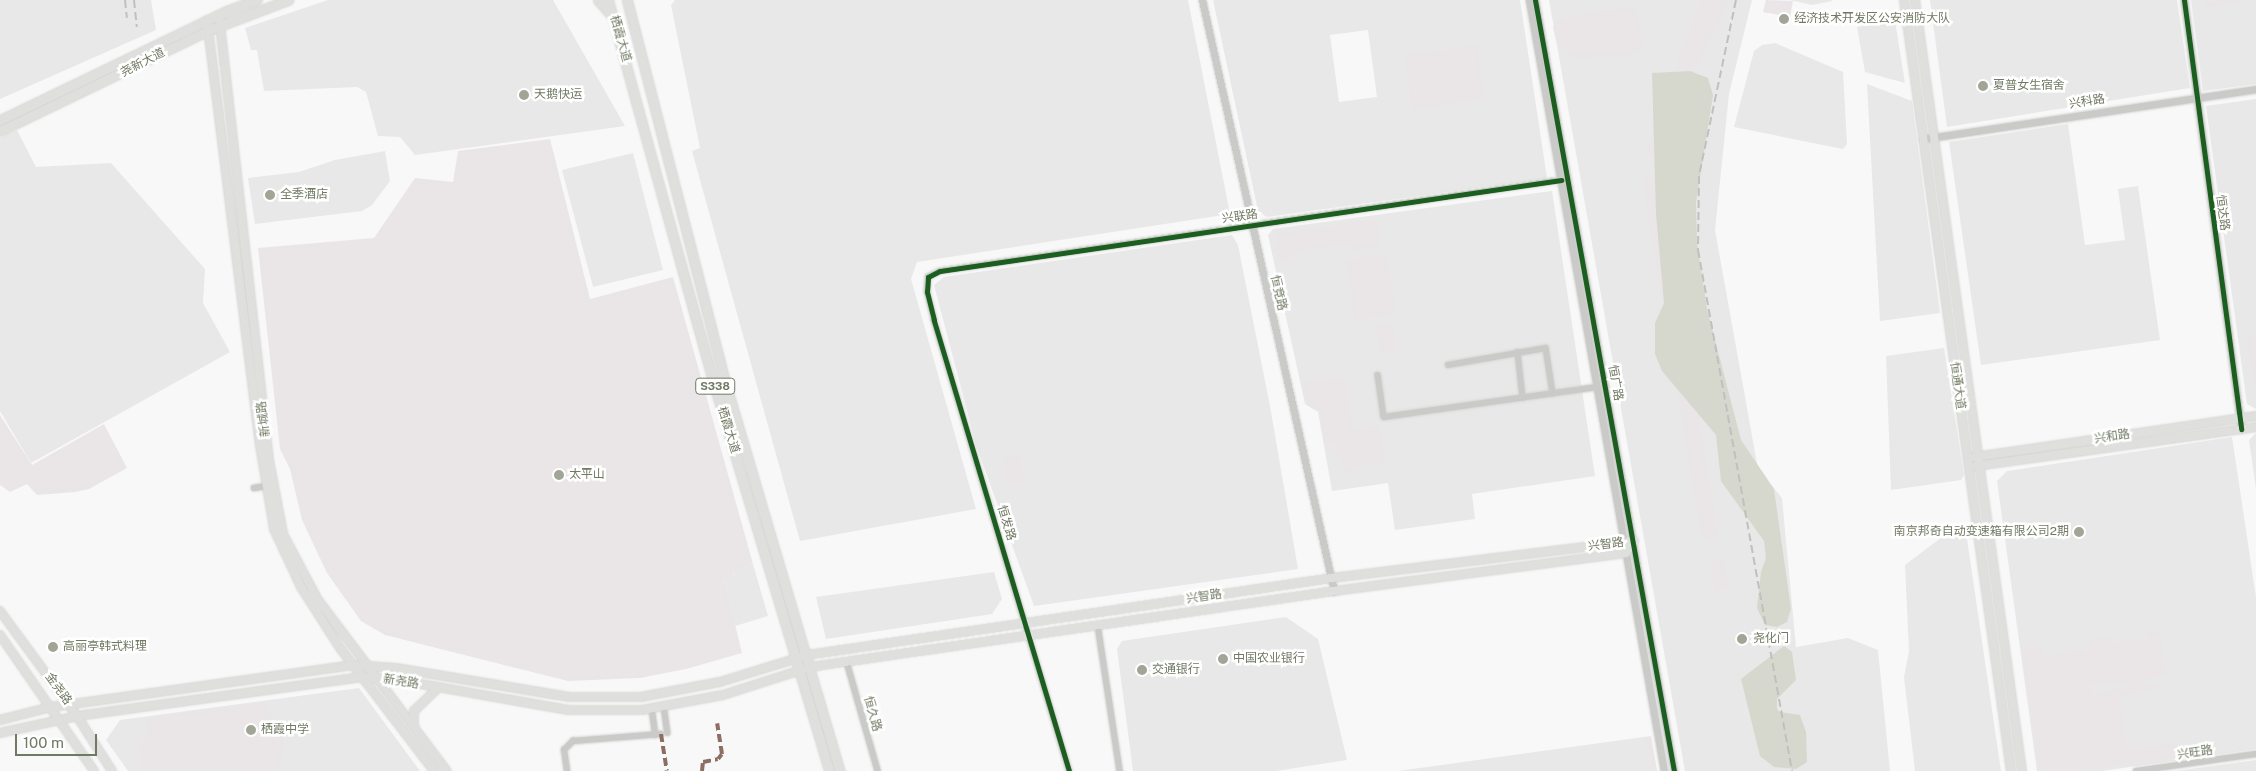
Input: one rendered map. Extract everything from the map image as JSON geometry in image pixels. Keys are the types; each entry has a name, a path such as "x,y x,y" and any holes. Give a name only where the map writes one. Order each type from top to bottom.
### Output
{"main road":[{"name":"尧新大道","path":"0,120 207,20 257,0"},
{"name":"尧新大道","path":"0,131 209,30 288,0"},
{"path":"598,0 618,27"},
{"name":"栖霞大道","path":"608,0 618,27 713,380 829,771"},
{"name":"栖霞大道","path":"627,0 724,378 840,771"},
{"path":"632,0 632,15"},
{"name":"恒通大道","path":"1904,0 2011,771"},
{"name":"恒通大道","path":"1915,0 2022,771"},
{"name":"新城路","path":"219,15 278,516 306,581 447,771"},
{"name":"新城路","path":"207,20 266,486 274,529 286,559 352,665 434,771"},
{"name":"兴和路","path":"1968,458 2256,416"},
{"name":"兴和路","path":"1969,467 2256,427"},
{"name":"兴智路","path":"796,659 807,655 1332,578 1634,541"},
{"name":"兴智路","path":"800,671 810,667 1334,590 1626,553 1634,541"},
{"name":"金尧路","path":"0,611 77,716 112,771"},
{"name":"金尧路","path":"0,635 52,707 94,771"},
{"name":"新尧路","path":"0,720 52,707 352,665 367,665 569,697 604,698 641,697 720,682 796,659"},
{"name":"新尧路","path":"0,733 77,716 360,677 377,678 568,710 664,706 723,695 800,671"},
{"path":"414,726 414,711 438,688"}],"street":[{"name":"恒竞路","path":"1202,0 1251,226 1334,590"},
{"name":"恒广路","path":"1529,0 1664,771"},
{"name":"恒广路","path":"1535,0 1674,771"},
{"name":"恒达路","path":"2184,0 2240,429"},
{"name":"兴科路","path":"1922,139 2256,89"},
{"name":"兴联路","path":"926,281 931,274 940,271 1561,180"},
{"name":"恒发路","path":"926,281 934,320 1026,622 1028,635 1069,771"},
{"path":"1448,365 1546,348 1553,393"},
{"path":"1518,352 1523,398"},
{"path":"1378,375 1384,417 1597,388"},
{"path":"254,488 266,486"},
{"path":"1098,625 1120,771"},
{"name":"恒久路","path":"846,662 878,771"},
{"path":"662,734 664,706"},
{"path":"652,708 662,734"},
{"path":"567,771 564,750 573,741 662,734"},
{"name":"兴旺路","path":"2136,771 2256,754"}],"shaded area":[{"path":"0,0 151,0 156,30 0,99"},
{"path":"328,0 553,0 625,126 415,155 400,137 378,136 366,92 357,87 264,91 257,50 251,50 245,28"},
{"path":"675,0 1188,0 1230,214 917,262 911,279 976,509 800,541 692,151 700,148 671,5"},
{"path":"1213,0 1520,0 1547,178 1267,217 1258,211","holes":["1368,30 1377,97 1339,102 1330,35"]},
{"path":"1549,0 1752,0 1729,94 1715,230 1758,469 1782,498 1796,647 1848,638 1878,650 1890,771 1685,771"},
{"path":"1700,0 1729,0 1673,117 1664,159 1649,155 1646,150"},
{"path":"1766,0 1793,1 1790,17 1763,12"},
{"path":"1790,0 1831,0 1832,1 1812,5"},
{"path":"1930,0 2177,0 2190,88 1947,127"},
{"path":"2191,0 2256,0 2256,84 2203,91"},
{"path":"2224,0 2248,0 2206,8 2204,12 2202,3"},
{"path":"1626,7 1636,8 1643,46 1635,54 1576,58 1557,44 1553,28 1557,19"},
{"path":"1895,21 1905,83 1865,72 1857,27"},
{"path":"1775,43 1843,72 1847,144 1843,149 1734,127 1754,51 1762,45"},
{"path":"1477,45 1484,99 1412,109 1404,56"},
{"path":"1690,71 1708,78 1713,95 1696,203 1697,243 1707,309 1741,440 1774,489 1791,609 1787,622 1777,627 1765,625 1757,608 1761,572 1766,558 1764,541 1721,481 1716,435 1662,371 1655,354 1655,323 1664,303 1656,214 1652,73"},
{"path":"1867,84 1912,101 1940,313 1880,321"},
{"path":"2256,99 2256,409 2247,404 2206,106"},
{"path":"2068,124 2085,245 2125,240 2118,189 2138,186 2160,340 1981,365 1949,142"},
{"path":"17,130 36,167 111,163 205,269 203,303 230,352 31,463 0,411 0,138"},
{"path":"550,139 590,299 673,277 753,564 733,572 734,577 724,580 742,653 686,669 640,678 568,681 385,635 361,621 327,573 302,520 290,469 280,449 258,248 374,238 415,178 453,182 458,151"},
{"path":"385,151 390,181 372,205 362,211 255,224 248,178 299,172 335,160"},
{"path":"633,153 663,270 593,287 562,170"},
{"path":"1649,177 1659,179 1718,535 1702,540 1646,204 1644,182"},
{"path":"1552,191 1595,476 1472,494 1475,519 1395,530 1388,483 1332,491 1318,412 1305,404 1268,235 1273,229"},
{"path":"1377,219 1381,246 1349,252 1349,244 1306,249 1292,254 1288,262 1280,262 1275,239 1277,234"},
{"path":"1232,235 1238,245 1270,406 1298,569 1034,606 976,445 934,285 944,277"},
{"path":"1387,254 1396,315 1355,321 1346,260"},
{"path":"1393,324 1397,351 1380,353 1376,326"},
{"path":"2256,331 2256,394 2247,340"},
{"path":"1944,348 1964,475 1961,480 1891,490 1886,356"},
{"path":"1345,377 1353,430 1380,426 1385,462 1348,468 1348,473 1344,473 1342,456 1336,457 1333,442 1325,443 1320,411 1307,405 1304,383"},
{"path":"0,415 32,465 104,424 127,468 89,489 75,492 37,495 27,484 10,492 0,485"},
{"path":"2256,433 2256,489 2249,440"},
{"path":"2232,437 2256,597 2256,749 2102,771 2037,771 1997,481 2007,471"},
{"path":"1020,454 1024,482 1006,485 1002,457"},
{"path":"1954,528 1963,528 1966,532 2001,771 1915,771 1904,677 1909,651 1905,565"},
{"path":"1723,557 1728,586 1715,595 1710,562"},
{"path":"753,564 768,616 735,626 724,580 734,577 733,572"},
{"path":"994,572 1002,599 992,614 826,639 816,597"},
{"path":"1286,617 1318,639 1347,760 1276,771 1133,771 1117,649 1122,641"},
{"path":"2156,630 2160,632 2166,675 2134,684 2095,683 2091,686 2091,694 2143,684 2166,687 2119,696 2127,750 2174,744 2179,749 2180,757 2084,771 2039,771 2022,650 2041,647 2043,656 2091,649 2090,640 2110,637 2111,643 2147,638 2147,633"},
{"path":"1784,646 1792,652 1796,680 1777,699 1777,709 1780,712 1800,715 1806,732 1807,762 1796,769 1774,767 1760,756 1741,679"},
{"name":"栖霞中学","path":"359,688 420,771 128,771 106,740 120,720"},
{"path":"267,702 267,713 277,724 284,741 282,758 274,771 141,769 139,746 149,730 146,728 145,719"},
{"path":"1651,736 1657,771 1398,771"},
{"path":"1651,739 1657,771 1651,771 1646,740"},
{"path":"2256,760 2256,771 2176,771"}],"railway":[{"path":"125,0 127,18"},
{"path":"134,0 137,27"},
{"path":"1736,0 1699,176 1698,250 1792,771"}],"marked path":[{"path":"702,771 703,762 718,759 722,754 717,723"},
{"path":"661,734 667,771"}],"cycle path":[{"path":"1535,0 1674,771"},
{"path":"2184,0 2241,429"},
{"path":"1069,771 934,320 927,292 928,277 940,271 1561,180"}],"place":[{"name":"经济技术开发区公安消防大队","path":"1784,19"},
{"name":"夏普女生宿舍","path":"1983,86"},
{"name":"天鹅快运","path":"524,95"},
{"name":"全季酒店","path":"270,195"},
{"name":"太平山","path":"559,475"},
{"name":"南京邦奇自动变速箱有限公司2期","path":"2079,532"},
{"name":"尧化门","path":"1742,639"},
{"name":"高丽亭韩式料理","path":"53,647"},
{"name":"中国农业银行","path":"1223,659"},
{"name":"交通银行","path":"1142,670"},
{"name":"栖霞中学","path":"251,730"}]}
